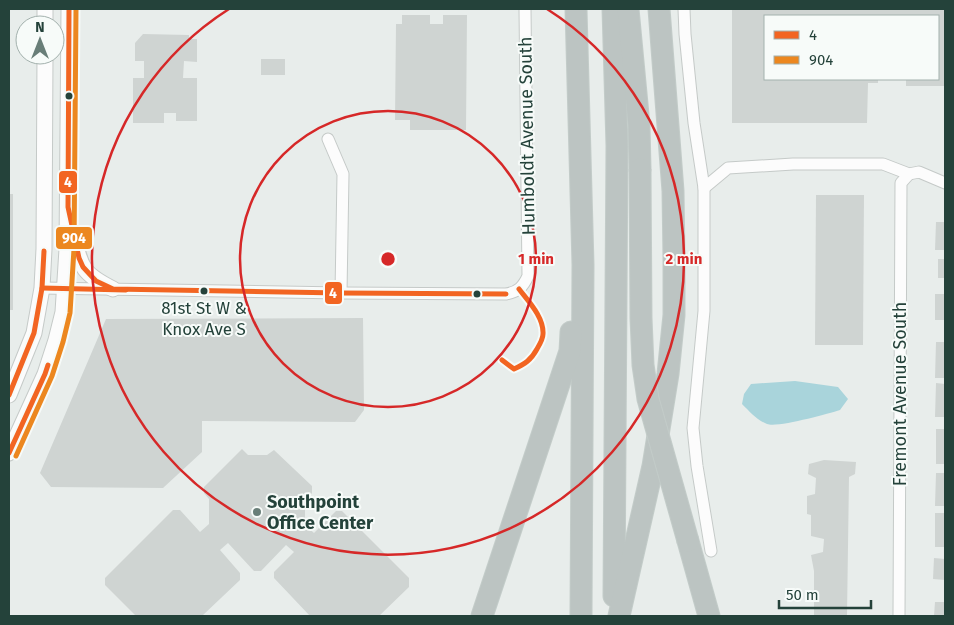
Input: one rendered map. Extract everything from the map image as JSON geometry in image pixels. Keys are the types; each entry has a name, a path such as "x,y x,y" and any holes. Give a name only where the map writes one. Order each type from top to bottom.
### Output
{"highway":[{"path":"576,9 583,265 581,616"},
{"path":"613,9 617,146 614,616"},
{"path":"628,9 639,125 643,365 648,399 709,616"},
{"path":"619,616 653,466 668,374 674,315 673,190 659,9"},
{"path":"481,615 570,351 580,149"}],"street":[{"path":"9,453 45,374 63,312 66,289 68,207 69,9"},
{"name":"Humboldt Avenue South","path":"342,293 506,294 512,293 524,284 528,276 526,9"},
{"path":"684,9 694,123 704,188 704,311 693,428 697,466 711,551"},
{"path":"9,395 34,333 42,288 45,65"},
{"path":"42,288 342,293 343,174 328,139"},
{"path":"704,188 728,168 793,164 883,164 909,174 919,172 945,183"},
{"name":"Fremont Avenue South","path":"899,616 902,183 909,174"},
{"path":"68,207 83,268 96,281 113,290"}],"water":[{"path":"795,381 838,387 848,399 840,410 802,420 772,425 754,416 742,404 744,394 751,384"}],"building":[{"path":"732,9 945,9 944,86 906,86 906,80 939,80 939,15 764,15 764,80 878,80 878,83 868,83 867,123 732,123"},
{"path":"402,15 430,15 430,24 443,24 443,15 467,15 466,130 410,130 410,120 395,120 396,24 402,24"},
{"path":"143,34 189,35 189,39 197,39 197,62 184,61 183,78 197,78 197,121 176,121 176,113 164,113 164,123 133,123 133,78 144,78 144,61 135,61 135,43"},
{"path":"261,59 285,59 285,75 261,75"},
{"path":"9,194 13,194 13,310 9,310"},
{"path":"816,195 864,195 863,345 815,345"},
{"path":"936,222 945,222 945,250 935,250"},
{"path":"938,259 945,259 945,278 938,278"},
{"path":"935,294 945,294 945,320 935,320"},
{"path":"363,318 364,410 355,422 202,421 202,452 163,488 51,487 40,473 106,319"},
{"path":"936,342 945,342 945,378 935,378"},
{"path":"936,383 945,384 945,417 935,417"},
{"path":"936,429 945,429 945,464 936,464"},
{"path":"242,449 248,455 267,455 274,450 312,486 312,493 305,501 305,525 314,533 336,511 342,511 409,578 409,587 379,616 310,616 274,578 274,572 294,552 286,545 261,571 254,571 228,543 220,550 240,573 240,580 202,616 136,616 105,585 105,578 173,510 180,510 200,532 209,524 209,499 204,493 204,487"},
{"path":"824,460 856,462 855,474 849,477 847,616 814,616 814,571 811,555 823,552 824,539 811,536 811,515 807,514 807,496 815,494 816,478 808,474 809,464"},
{"path":"936,473 945,473 945,506 935,506"},
{"path":"935,513 945,513 945,547 935,547"},
{"path":"934,558 945,559 945,580 933,579"},
{"path":"935,602 945,602 945,616 934,616"}],"transit line":[{"name":"4","path":"69,9 68,207 79,258 83,267 96,281 113,289 506,294"},
{"name":"904","path":"16,456 52,376 70,313 74,249 76,9"},
{"name":"4","path":"9,395 34,333 42,288 44,251"},
{"name":"4","path":"42,288 126,290"},
{"name":"4","path":"502,360 514,369 521,365 532,356 543,334 543,328 538,315 519,289"},
{"name":"4","path":"9,453 48,365"}],"place":[{"name":"81st St W & Knox Ave S","path":"204,291"},
{"name":"Southpoint Office Center","path":"257,512"}]}
